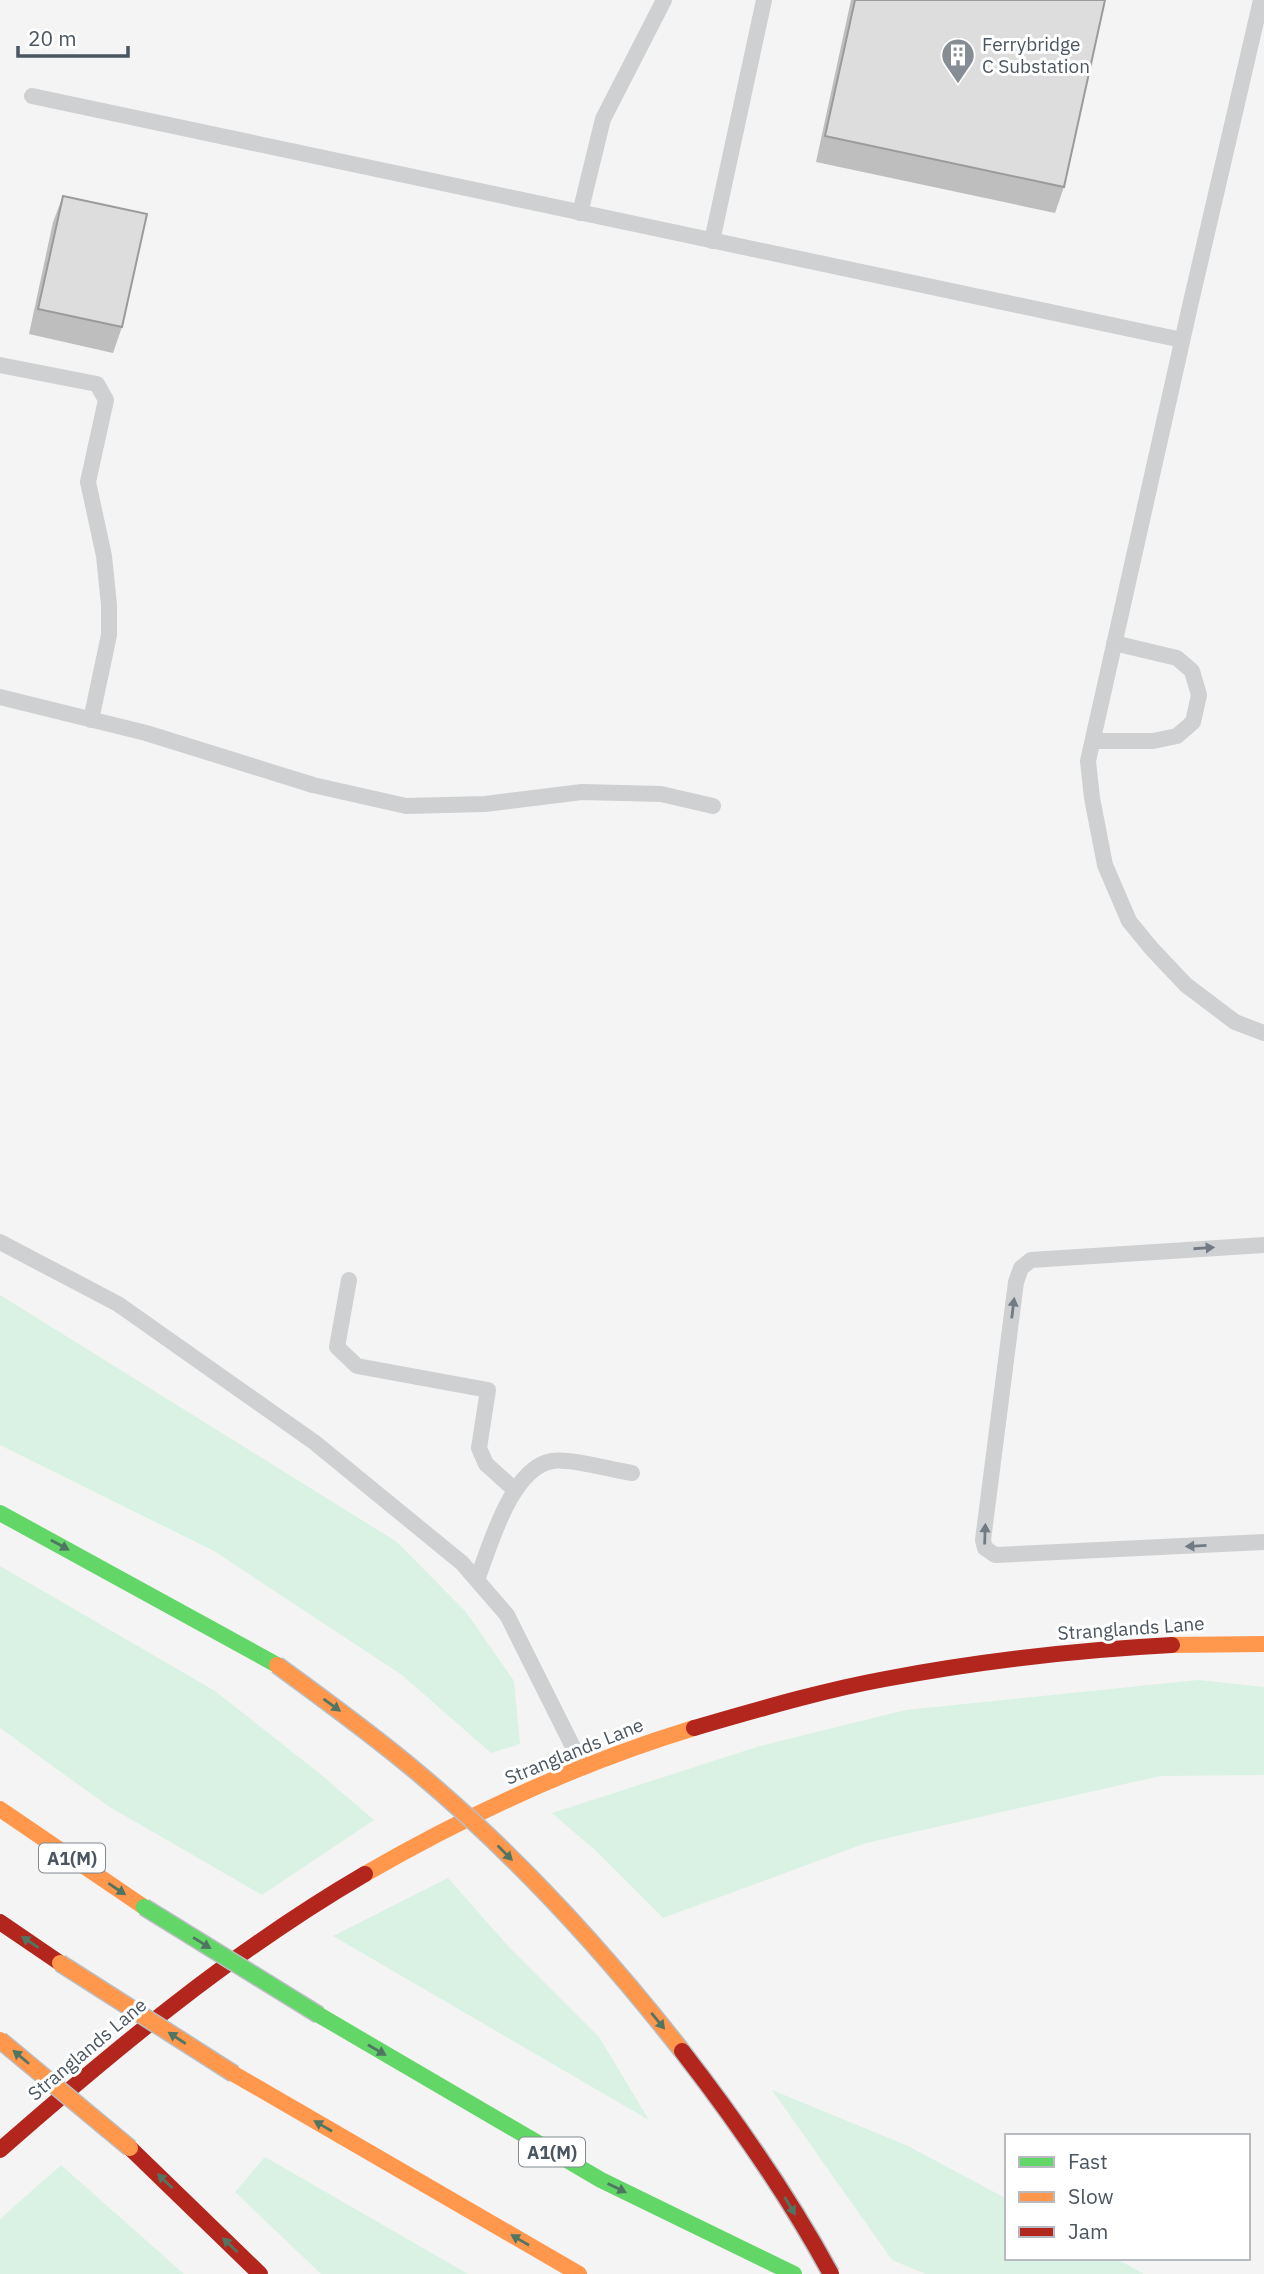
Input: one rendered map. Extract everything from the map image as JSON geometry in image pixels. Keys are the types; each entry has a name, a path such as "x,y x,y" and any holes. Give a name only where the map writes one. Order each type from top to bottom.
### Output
{"main road":[{"path":"0,1513 277,1664 345,1714 419,1774 490,1837 627,1982 698,2070 766,2167 831,2274"},
{"name":"Stranglands Lane","path":"0,2150 173,2004 248,1948 305,1910 411,1848 495,1805 583,1767 670,1735 760,1708 851,1685 942,1668 1030,1656 1145,1646 1264,1644"},
{"name":"A1(M)","path":"0,1809 144,1907 318,2015 601,2180 794,2274"},
{"path":"0,1922 234,2074 579,2274"},
{"path":"0,2040 130,2148 260,2274"}],"lane":[{"path":"580,213 603,119 664,0"},
{"path":"712,241 764,0"},
{"path":"1261,0 1088,761 1105,865 1129,921 1186,985 1235,1022 1264,1033"},
{"path":"32,96 1182,340"},
{"path":"0,365 97,384 106,400 88,482 104,556 109,605 109,635 91,720"},
{"path":"1093,741 1153,741 1177,736 1193,722 1199,695 1192,671 1177,658 1114,643"},
{"path":"0,698 146,733 313,785 407,806 485,804 582,792 661,794 713,806"},
{"path":"0,1242 118,1304 314,1442 462,1563 507,1615 583,1767"},
{"path":"1264,1245 1031,1260 1021,1268 1016,1282 983,1540 985,1548 995,1555 1264,1542"},
{"path":"349,1280 337,1347 357,1366 488,1390 479,1448 486,1464 515,1490"},
{"path":"477,1580 500,1518 515,1490 538,1465 554,1461 632,1473"}],"green space":[{"path":"0,1295 397,1542 466,1612 514,1681 520,1744 491,1753 402,1675 214,1551 0,1445"},
{"path":"0,1566 215,1691 374,1820 262,1895 108,1806 0,1728"},
{"path":"1198,1680 1264,1687 1264,1775 1160,1776 866,1843 663,1918 596,1851 552,1813 760,1746 906,1710"},
{"path":"448,1878 509,1947 599,2037 649,2120 333,1936"},
{"path":"772,2090 908,2146 1005,2198 1005,2260 1119,2260 1144,2274 926,2274 892,2260"},
{"path":"265,2157 468,2274 321,2274 235,2192"},
{"path":"61,2165 184,2274 0,2274 0,2219"}],"building":[{"name":"Ferrybridge C Substation","path":"855,0 1105,0 1064,187 825,136"},
{"path":"63,196 147,214 122,327 38,309"}],"traffic: fast":[{"path":"0,1513 277,1665"},
{"path":"144,1907 319,2015"},
{"path":"319,2015 601,2180 794,2274"}],"traffic: slow":[{"path":"1172,1645 1264,1644"},
{"path":"277,1665 400,1758 489,1836 557,1904 621,1976 682,2051"},
{"path":"365,1874 444,1831 525,1792 609,1757 694,1728"},
{"path":"0,1809 144,1907"},
{"path":"60,1963 234,2074"},
{"path":"0,2040 130,2148"},
{"path":"234,2074 579,2274"}],"traffic: jam":[{"path":"694,1728 813,1695 921,1673 1028,1657 1172,1645"},
{"path":"0,2150 176,2003 268,1935 365,1874"},
{"path":"0,1922 60,1963"},
{"path":"682,2051 761,2160 831,2274"},
{"path":"130,2148 260,2274"}],"place":[{"name":"Ferrybridge C Substation","path":"958,85"}]}
